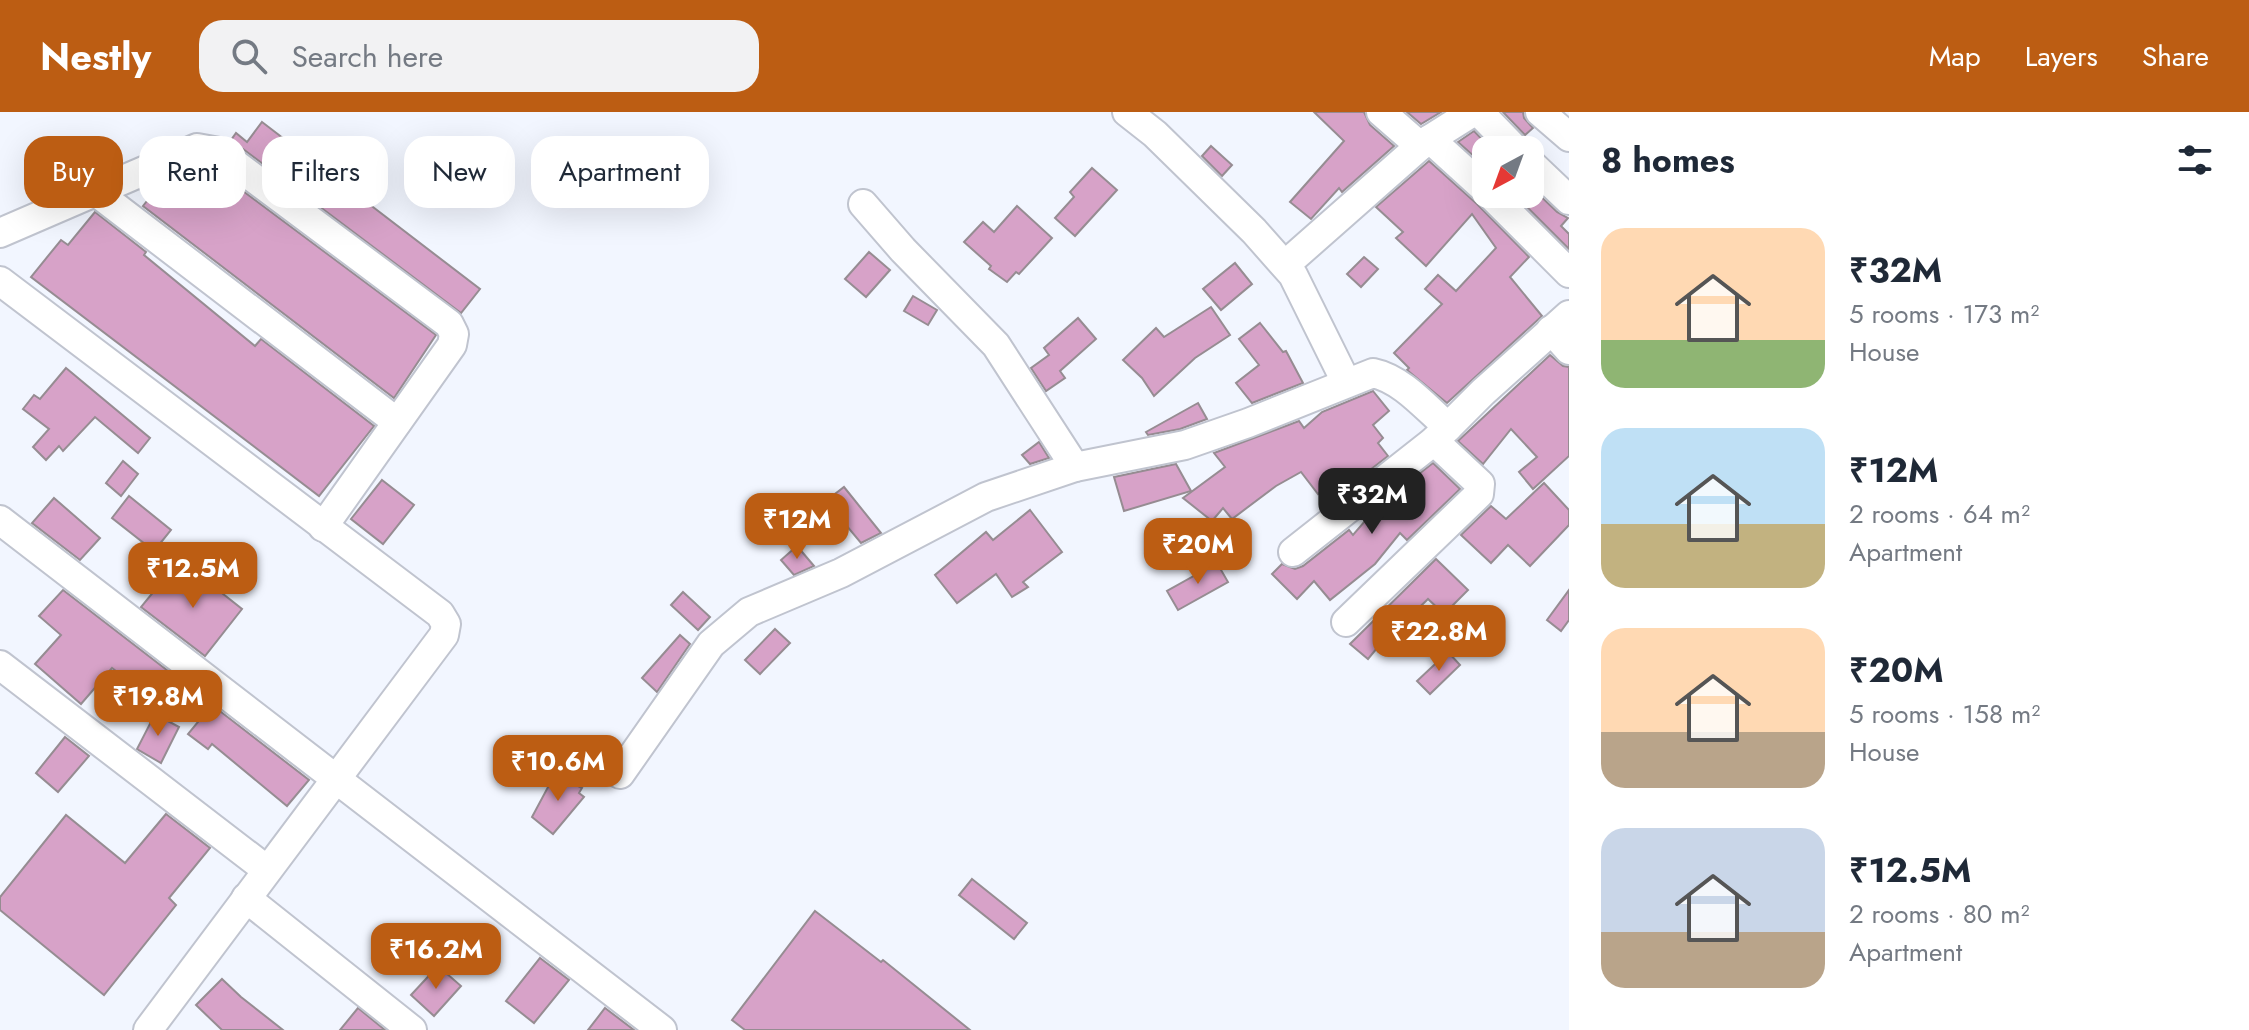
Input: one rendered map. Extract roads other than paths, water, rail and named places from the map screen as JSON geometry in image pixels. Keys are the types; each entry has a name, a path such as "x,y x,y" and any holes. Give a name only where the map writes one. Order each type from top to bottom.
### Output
{"street":[{"path":"1127,112 1166,145 1285,265 1293,275 1346,382"},
{"path":"1381,112 1472,180"},
{"path":"1285,265 1425,143 1473,112"},
{"path":"1479,112 1502,136"},
{"path":"1540,112 1569,137"},
{"path":"123,180 197,148 219,152 449,324 454,334 452,345 323,527"},
{"path":"1544,176 1569,200"},
{"path":"863,204 903,250 996,345 1075,467"},
{"path":"0,233 59,208"},
{"path":"117,208 397,422"},
{"path":"1504,208 1569,273"},
{"path":"0,281 440,614 446,624 444,635 246,898 161,1025"},
{"path":"1293,552 1563,332"},
{"path":"620,774 711,644 749,612 841,573 986,497 1075,467 1185,445 1373,373 1385,375 1441,434 1480,484 1479,494 1346,622"},
{"path":"0,520 662,1030"},
{"path":"0,665 267,870"},
{"path":"246,898 412,1030"}]}
